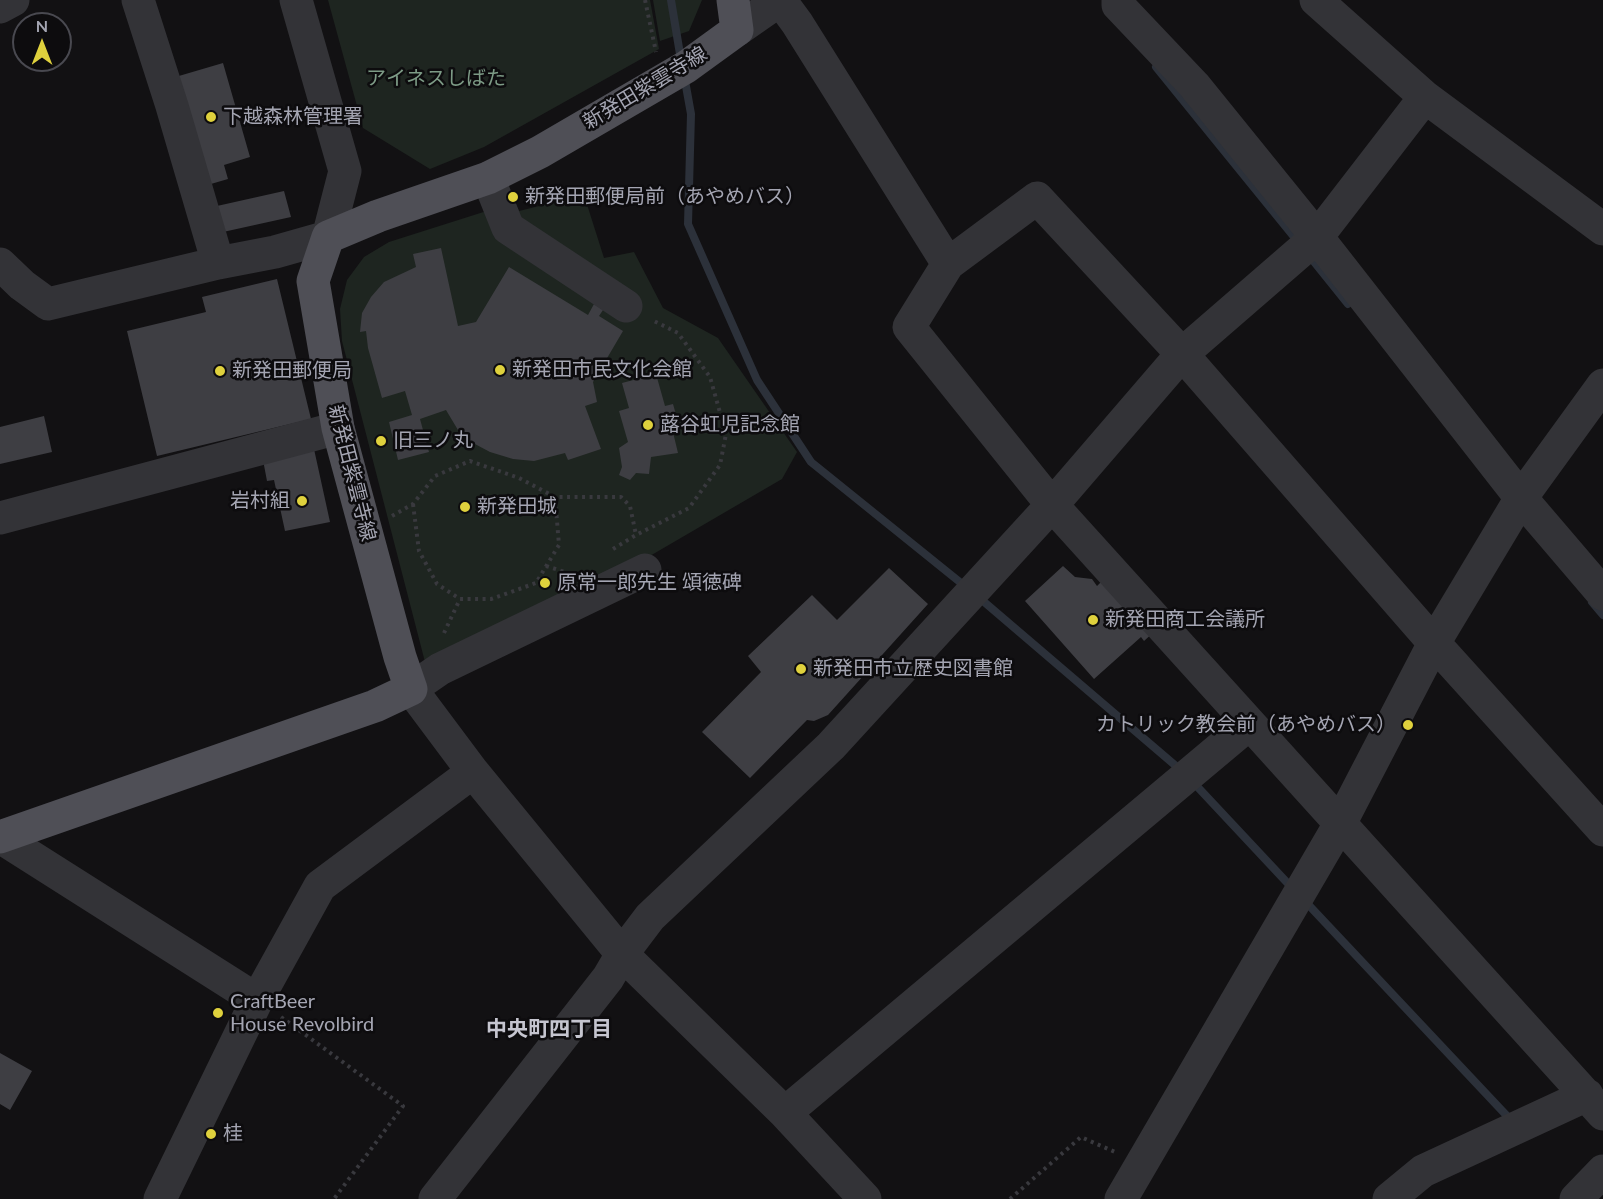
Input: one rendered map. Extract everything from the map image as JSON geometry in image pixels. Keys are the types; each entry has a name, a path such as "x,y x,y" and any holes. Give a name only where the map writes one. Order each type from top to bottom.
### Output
{"main road":[{"name":"新発田紫雲寺線","path":"411,689 400,657 338,428 313,281 328,237 378,216 488,178 540,152 686,67 735,15"},
{"path":"0,837 375,706 411,689"}],"street":[{"path":"0,7 14,0"},
{"path":"138,0 218,263"},
{"path":"0,264 22,285 48,304 218,263 275,252 328,237 345,171 296,0"},
{"path":"735,15 780,0 797,23 948,264"},
{"path":"1118,0 1118,5 1194,85 1317,237 1521,498 1603,594"},
{"path":"1316,0 1425,97 1603,229"},
{"path":"435,1199 608,978 622,954 650,917 831,746 1052,505 1182,354 1317,237 1425,97"},
{"path":"488,178 508,228 626,306"},
{"path":"1389,1199 1423,1171 1595,1105 1052,505 909,327 948,264 1037,198 1182,354 1434,643 1603,830"},
{"path":"1121,1199 1341,822 1434,643 1521,498 1603,385"},
{"path":"0,518 338,428"},
{"path":"645,570 440,669 411,689 473,772 622,954 785,1113 865,1199"},
{"path":"785,1113 1249,724"},
{"path":"160,1199 257,1000 320,886 473,772"},
{"path":"0,837 257,1000"},
{"path":"1576,1199 1603,1171"}],"path":[{"path":"645,0 656,56"},
{"path":"608,552 689,508 720,465 726,434 710,377 678,333 626,306"},
{"path":"383,521 413,504 435,476 470,461 519,478 555,497 621,497 630,506 636,535"},
{"path":"413,504 419,551 437,584 460,599 491,599 536,583 559,545 555,497"},
{"path":"546,566 572,575"},
{"path":"257,1000 403,1106 334,1199"},
{"path":"1010,1199 1081,1137 1142,1163"}],"green space":[{"name":"アイネスしばた","path":"328,0 650,0 659,49 484,147 430,169 363,128"},
{"path":"653,0 702,0 689,31 660,41"},
{"path":"584,195 604,258 634,252 663,308 718,338 797,452 782,479 643,560 425,662 342,341 340,309 347,280 364,257 389,242 515,202 519,211"}],"building":[{"name":"下越森林管理署","path":"223,63 250,157 224,165 228,179 204,186 172,78"},
{"path":"284,191 291,217 214,234 208,208"},
{"path":"441,248 458,326 476,322 509,267 588,315 594,304 603,310 599,316 623,331 593,382 597,402 585,406 601,449 568,460 565,453 534,461 513,459 490,452 473,443 458,430 446,410 420,419 429,452 398,460 389,422 412,415 405,391 382,398 368,348 366,331 360,332 362,313 371,297 384,282 416,267 413,254"},
{"path":"277,279 311,419 157,456 127,331 206,312 202,297"},
{"path":"656,374 665,406 673,404 677,418 670,420 678,453 651,457 649,474 636,473 630,480 619,475 622,467 619,448 628,442 619,411 629,408 622,383"},
{"path":"44,416 52,452 0,464 0,427"},
{"name":"岩村組","path":"314,449 330,522 285,531 274,480 267,481 263,460"},
{"name":"新発田商工会議所","path":"1063,566 1075,577 1092,579 1097,586 1104,579 1155,631 1144,641 1141,637 1094,679 1025,601"},
{"path":"889,568 928,604 828,715 814,721 807,720 750,778 702,732 761,672 748,656 812,595 837,620"},
{"path":"0,1053 32,1071 10,1110 0,1104"}],"waterway":[{"path":"671,0 681,60"},
{"path":"1156,67 1299,243"},
{"path":"684,75 691,114 688,224 757,380 811,462 966,587"},
{"path":"1307,253 1348,304"},
{"path":"976,595 1183,772"},
{"path":"1592,602 1603,615"},
{"path":"1192,781 1294,890"},
{"path":"1303,899 1508,1117"}],"place":[{"name":"下越森林管理署","path":"211,117"},
{"name":"新発田郵便局前（あやめバス）","path":"513,197"},
{"name":"新発田市民文化会館","path":"500,370"},
{"name":"新発田郵便局","path":"220,371"},
{"name":"蕗谷虹児記念館","path":"648,425"},
{"name":"旧三ノ丸","path":"381,441"},
{"name":"岩村組","path":"302,501"},
{"name":"新発田城","path":"465,507"},
{"name":"原常一郎先生 頌徳碑","path":"545,583"},
{"name":"新発田商工会議所","path":"1093,620"},
{"name":"新発田市立歴史図書館","path":"801,669"},
{"name":"カトリック教会前（あやめバス）","path":"1408,725"},
{"name":"CraftBeer House Revolbird","path":"218,1013"},
{"name":"桂","path":"211,1134"}],"district":[{"name":"中央町四丁目","path":"549,1029"}]}
